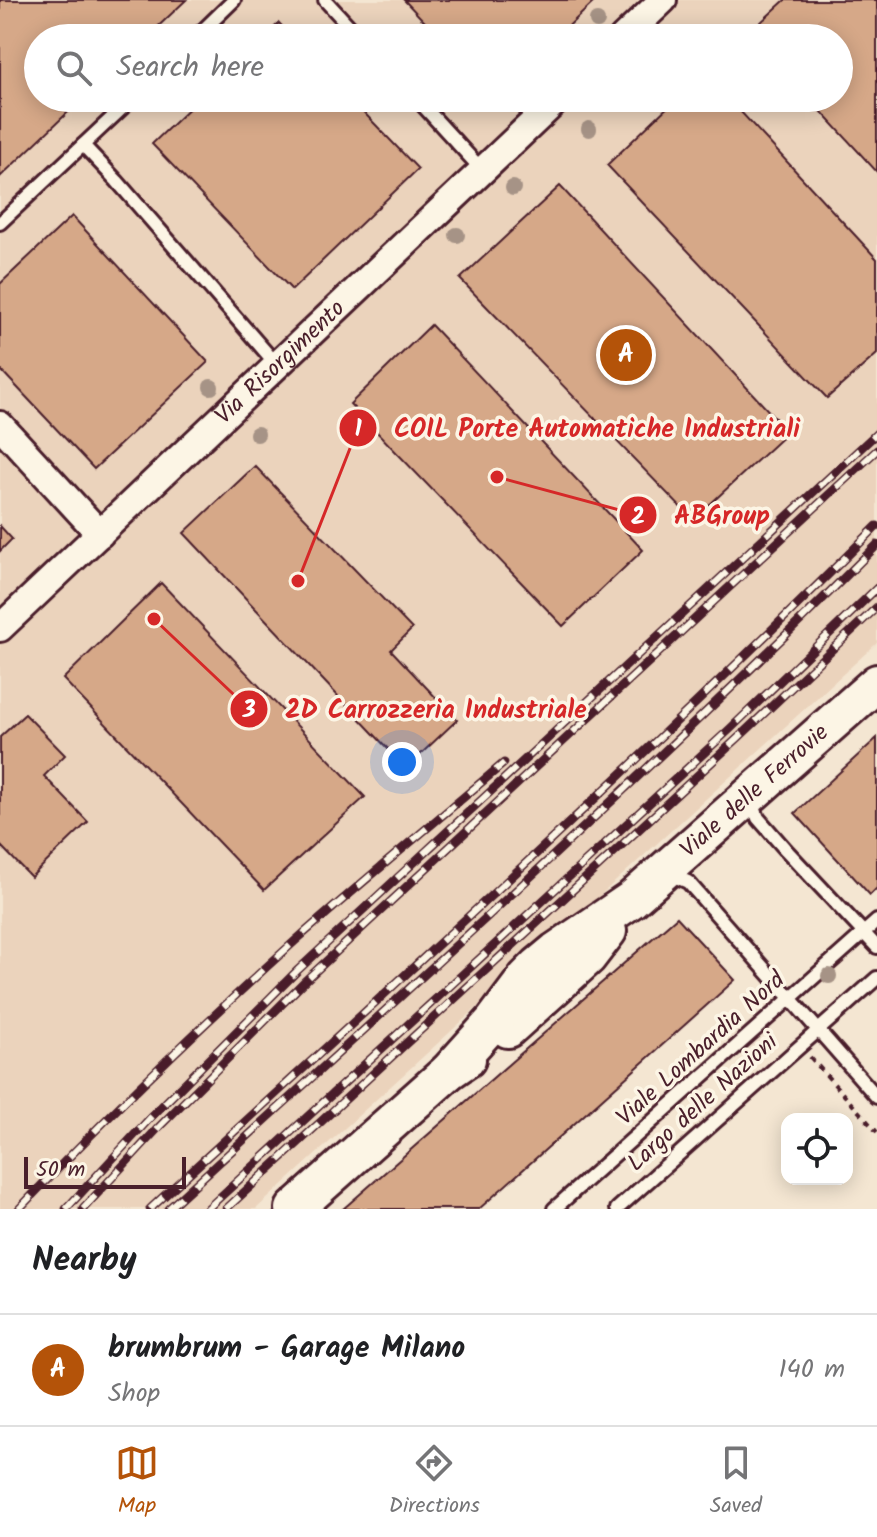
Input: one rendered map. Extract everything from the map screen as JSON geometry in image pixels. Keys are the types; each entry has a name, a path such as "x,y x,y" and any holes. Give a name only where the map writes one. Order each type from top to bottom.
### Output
{"street":[{"path":"637,24 662,0"},
{"name":"Via Risorgimento","path":"0,628 544,112"},
{"path":"0,425 100,534"},
{"name":"Viale delle Ferrovie","path":"294,1209 448,1072 538,966 641,890 877,683"}],"lane":[{"path":"209,24 234,0"},
{"path":"325,0 347,24"},
{"path":"0,223 118,112"},
{"path":"429,112 482,170"},
{"path":"83,145 277,365"},
{"path":"765,782 754,800 758,818 877,947"},
{"path":"641,890 668,876 688,882 877,1097"},
{"name":"Viale Lombardia Nord","path":"554,1209 877,921"},
{"name":"Largo delle Nazioni","path":"617,1209 877,978"}],"path":[{"path":"800,1046 877,1132"}],"shaded area":[{"path":"0,0 877,0 877,643 256,1209 0,1209"}],"building":[{"path":"0,0 186,0 161,24 24,24 24,112 68,112 0,177"},
{"path":"404,0 596,0 571,24 427,24"},
{"path":"785,0 877,0 877,172 822,112 853,112 853,24 759,24"},
{"path":"185,112 363,112 418,169 292,290 152,144"},
{"path":"662,112 741,112 877,259 877,354 827,398 607,165"},
{"path":"560,186 788,432 693,520 460,279"},
{"path":"72,216 208,362 94,469 0,369 0,284"},
{"path":"431,325 643,550 563,626 350,404"},
{"path":"255,466 412,629 391,650 457,720 406,768 184,533"},
{"path":"0,526 12,539 0,551"},
{"path":"161,583 365,797 264,890 63,679"},
{"path":"25,714 65,755 44,776 88,822 31,877 0,845 0,737"},
{"path":"877,738 877,888 870,895 795,813"},
{"path":"677,917 735,980 479,1209 343,1209"}],"railway":[{"path":"66,1209 151,1117 298,970 877,433"},
{"path":"83,1209 159,1127 306,980 877,450"},
{"path":"150,1209 608,786 877,526"},
{"path":"168,1209 615,798 877,545"},
{"path":"207,1209 730,729 877,588"},
{"path":"226,1209 877,607"},
{"path":"19,1209 120,1106 259,973 504,763"}],"place":[{"name":"brumbrum - Garage Milano","path":"626,355"},
{"name":"ABGroup","path":"497,477"},
{"name":"COIL Porte Automatiche Industriali","path":"298,581"},
{"name":"2D Carrozzeria Industriale","path":"154,619"}]}
